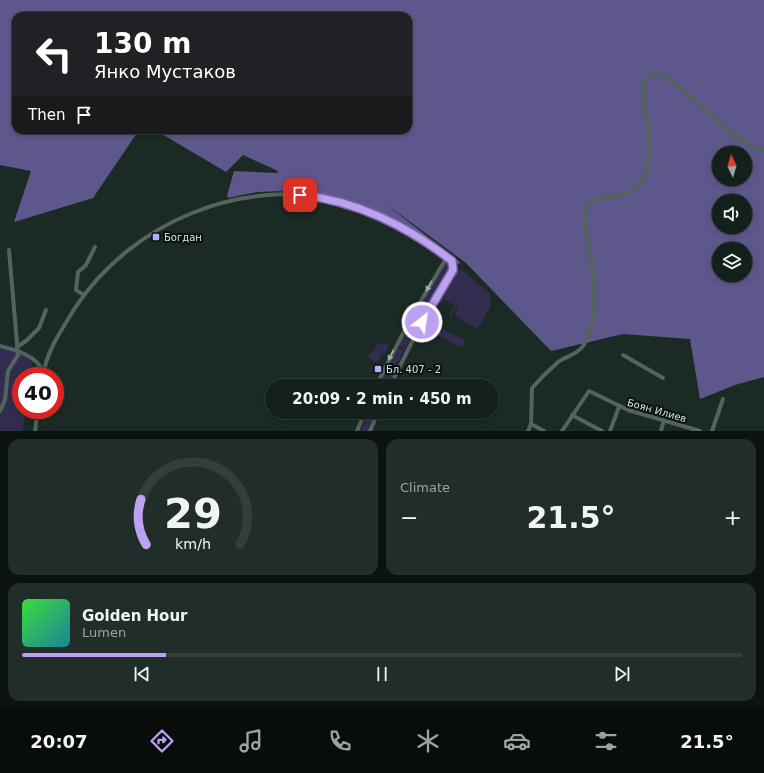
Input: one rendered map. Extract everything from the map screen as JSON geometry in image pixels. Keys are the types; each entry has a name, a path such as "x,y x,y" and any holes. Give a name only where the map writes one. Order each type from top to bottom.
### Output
{"street":[{"path":"528,431 531,424 532,388 559,361 579,352 589,333 594,297 585,213 587,206 593,200 619,197 631,193 645,176 649,142 643,82 650,76 658,74 667,78 686,91 733,134 752,147 764,150"},
{"path":"46,367 59,333 84,296 104,272 128,250 172,222 231,200 258,196 300,195 342,201 387,220 427,243 453,263 453,270 424,317 394,379"},
{"path":"84,296 76,290 78,272 86,265 95,247"},
{"path":"0,410 5,400 8,371 18,355 9,250"},
{"path":"380,379 412,316 447,257"},
{"path":"18,349 39,328 46,310"},
{"path":"412,316 419,315 424,317"},
{"path":"419,315 422,322"},
{"path":"408,324 412,328 418,330"},
{"path":"0,346 18,349 34,360 38,367"},
{"path":"624,355 663,378"},
{"name":"Боян Илиев","path":"572,415 589,391 619,407 700,431"},
{"path":"713,431 723,398"},
{"path":"610,431 619,407"},
{"path":"562,431 572,415 602,431"},
{"path":"34,431 36,419"},
{"path":"357,431 362,419"},
{"path":"370,431 374,419"},
{"path":"661,431 664,420"},
{"path":"531,424 544,431"}],"shaded area":[{"path":"0,0 764,0 764,377 735,385 700,399 690,339 623,334 551,351 466,263 386,204 461,263 457,264 455,260 386,220 338,200 313,194 286,191 259,192 229,198 227,196 234,171 277,173 278,171 243,155 226,172 162,134 412,134 412,12 12,12 12,134 136,134 93,198 14,222 31,171 0,165"},
{"path":"446,261 451,262 451,265 425,311 420,313 419,308"},
{"path":"462,270 490,294 490,308 477,329 457,317 455,313 459,304 453,301 458,304 451,317 449,316 455,306 444,299 441,303 439,301 444,296 442,295 456,271"},
{"path":"427,320 464,340 465,344 459,347 423,327"},
{"path":"408,328 414,332 405,349 399,346"},
{"path":"379,343 389,345 385,354 382,353 377,363 369,358 369,355"},
{"path":"0,344 13,347 24,353 28,357 33,367 12,367 12,419 24,419 22,431 0,431"},
{"path":"398,348 404,350 390,379 382,379"},
{"path":"365,419 372,419 368,431 361,431"}],"place":[{"name":"Богдан","path":"156,237"},
{"name":"Бл. 407 - 2","path":"378,369"}],"route":[{"path":"300,195 342,201 377,215 427,243 452,261 453,270 422,322"}]}
